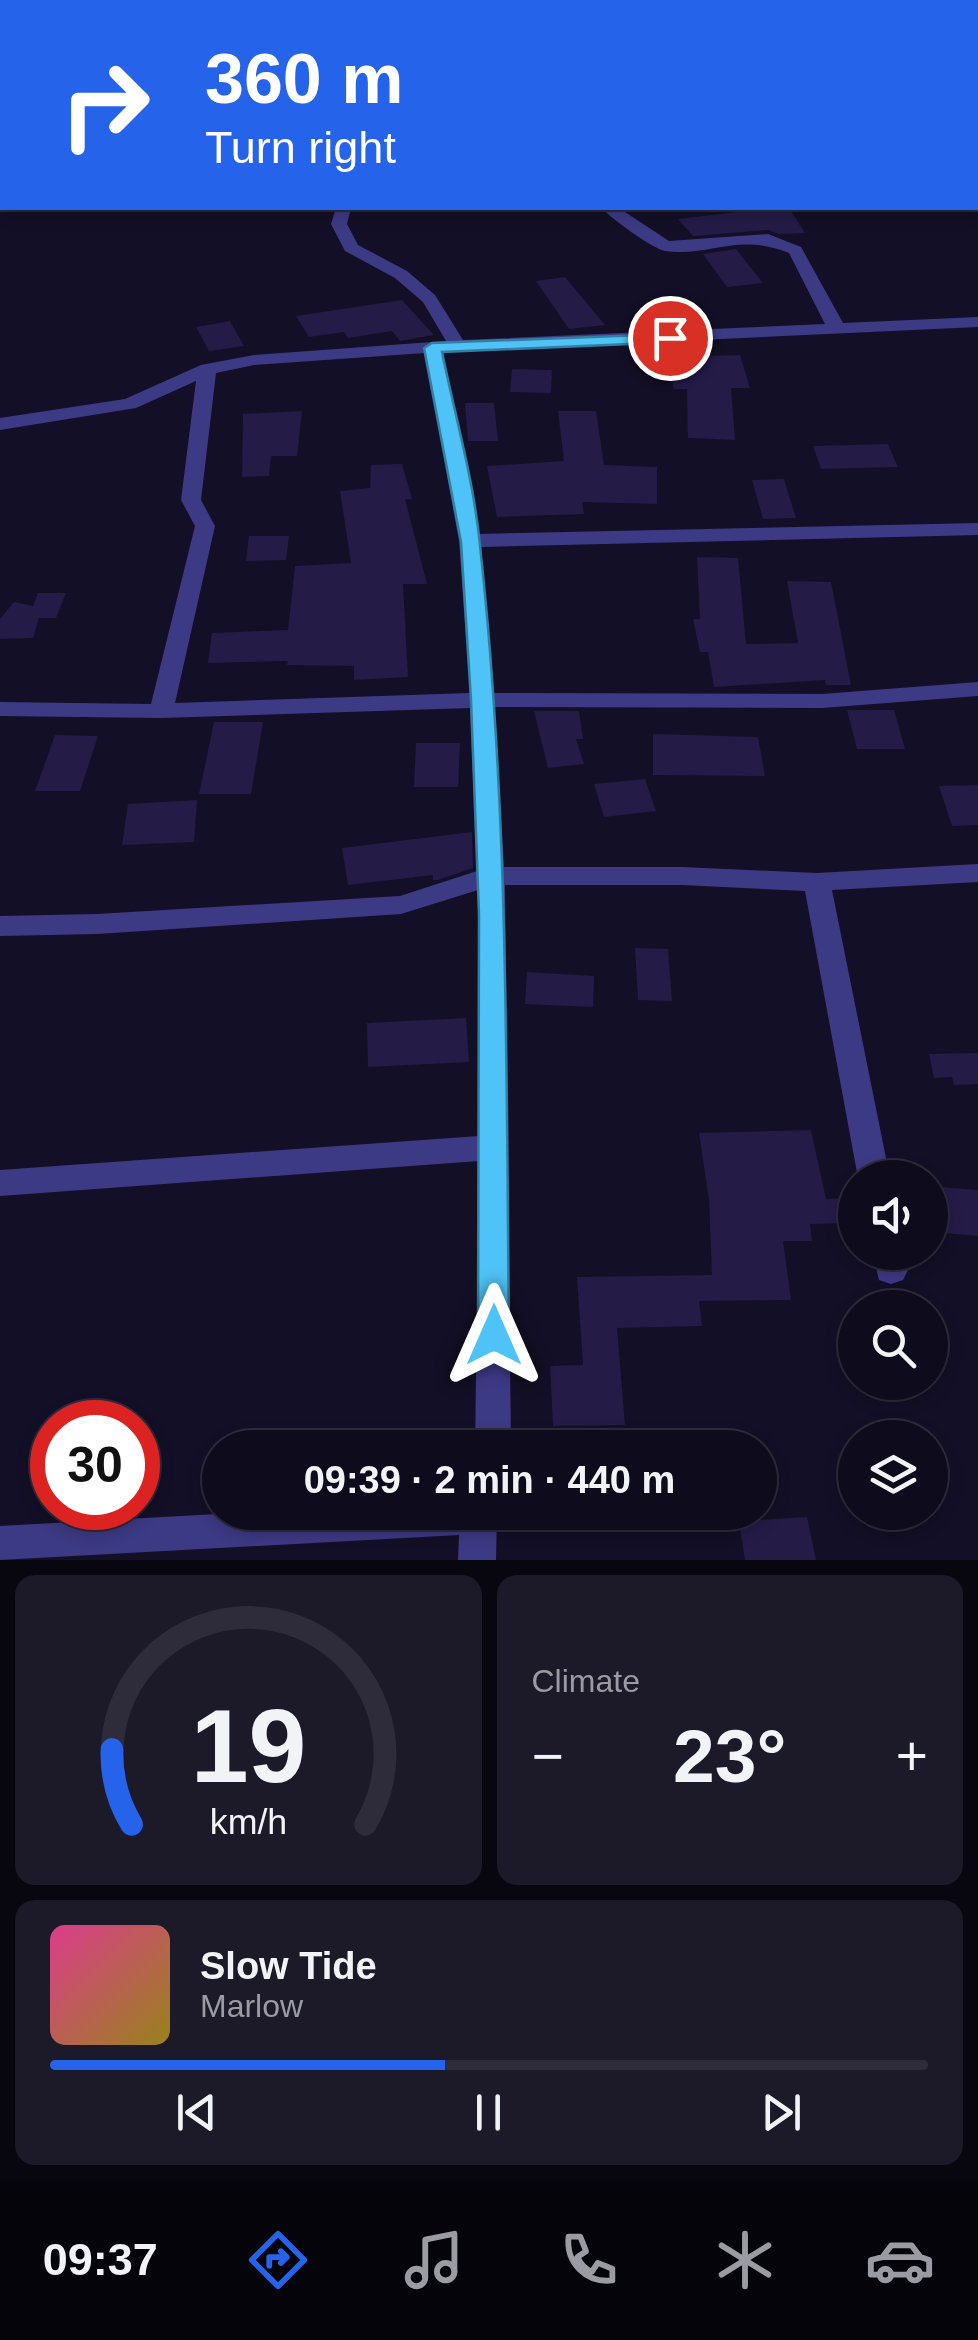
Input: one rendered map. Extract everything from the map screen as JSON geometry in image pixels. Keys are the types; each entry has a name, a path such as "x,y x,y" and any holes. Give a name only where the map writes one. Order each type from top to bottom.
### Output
{"street":[{"path":"342,210 339,224 351,248 384,263 420,287 450,322 444,347 470,542 490,876 495,1147 493,1430"},
{"path":"612,210 666,246 745,238 768,239 795,250 837,329"},
{"path":"0,424 129,404 207,369 254,360 444,347 978,322"},
{"path":"162,711 204,526 191,500 207,369"},
{"path":"470,542 978,528"},
{"path":"0,709 162,711 482,700 822,701 978,689"},
{"path":"0,926 97,924 401,905 490,876 682,876 818,882 978,873"},
{"path":"818,882 871,1160"},
{"path":"0,1183 495,1147"},
{"path":"0,1544 263,1530"},
{"path":"477,1530 477,1560"}],"building":[{"path":"790,210 805,233 779,234 768,230 693,236 678,219"},
{"path":"736,249 763,283 727,287 703,254"},
{"path":"565,277 605,325 569,329 536,281"},
{"path":"402,300 434,335 400,341 392,331 348,338 344,332 309,337 296,316"},
{"path":"230,321 244,346 209,351 196,327"},
{"path":"740,355 750,388 731,388 735,440 688,438 687,389 674,389 666,357"},
{"path":"512,369 552,370 551,393 510,392"},
{"path":"465,403 494,403 498,441 468,441"},
{"path":"302,411 297,456 271,456 269,476 242,477 243,414"},
{"path":"558,411 596,411 604,465 657,467 657,504 582,502 584,514 497,517 487,466 564,461"},
{"path":"888,444 898,467 821,469 813,446"},
{"path":"402,464 412,499 405,499 427,584 403,584 408,677 354,680 354,666 287,665 288,661 208,663 212,633 288,630 295,566 351,563 340,491 370,488 371,465"},
{"path":"784,479 796,518 763,519 752,480"},
{"path":"249,536 289,536 286,560 246,561"},
{"path":"697,557 738,558 746,644 798,643 787,581 831,582 851,685 826,685 825,680 714,687 708,652 700,652 693,619 700,619"},
{"path":"38,593 66,593 56,618 39,618 33,638 0,639 0,619 14,602 33,606"},
{"path":"847,710 894,710 905,749 857,749"},
{"path":"534,711 579,711 583,739 576,739 584,764 548,768"},
{"path":"214,722 263,722 251,794 199,794"},
{"path":"653,734 758,737 765,776 653,775"},
{"path":"55,735 98,736 80,791 35,791"},
{"path":"416,743 460,743 458,787 414,787"},
{"path":"645,779 656,811 604,817 594,784"},
{"path":"978,785 978,825 952,826 939,786"},
{"path":"197,800 194,842 122,845 128,804"},
{"path":"472,832 473,868 438,880 433,880 433,875 348,885 342,848"},
{"path":"635,948 668,949 672,1001 638,1000"},
{"path":"527,972 594,976 593,1007 525,1004"},
{"path":"466,1018 469,1062 368,1067 367,1023"},
{"path":"978,1053 978,1084 954,1085 952,1077 934,1078 929,1054"},
{"path":"811,1130 826,1199 838,1198 838,1223 810,1224 812,1241 783,1241 791,1300 699,1301 702,1326 617,1328 625,1425 553,1426 550,1366 583,1365 577,1277 712,1275 709,1200 699,1133"},
{"path":"948,1188 978,1190 978,1236 948,1233"},
{"path":"807,1517 816,1560 745,1560 740,1530 777,1530 777,1519"}],"route":[{"path":"494,1335 491,915 482,700 470,542 432,348 670,338"}]}
